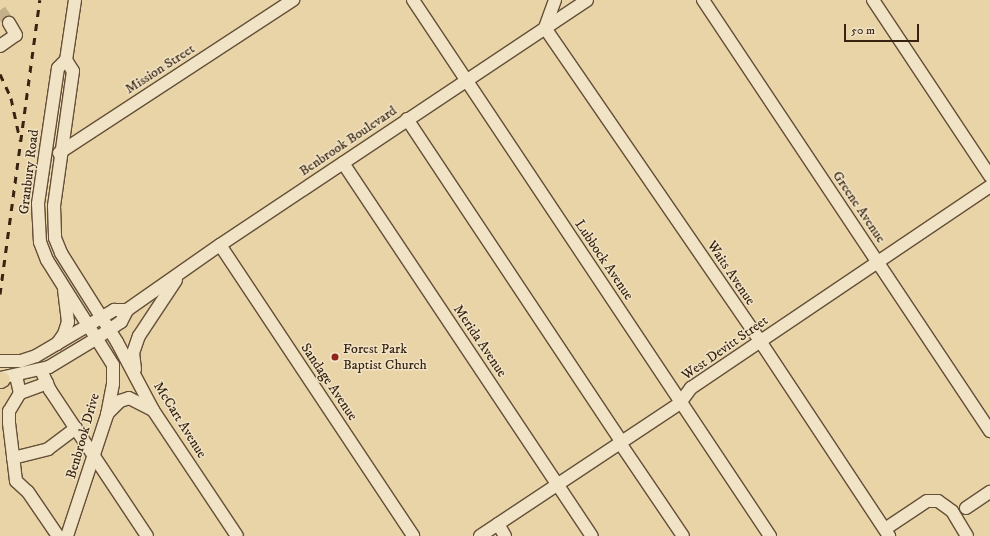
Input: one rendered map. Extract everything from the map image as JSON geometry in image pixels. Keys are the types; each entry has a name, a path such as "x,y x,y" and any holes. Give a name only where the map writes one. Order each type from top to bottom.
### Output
{"street":[{"name":"Granbury Road","path":"74,0 66,60 58,68 38,204 40,242 63,284 90,325 99,342"},
{"name":"Mission Street","path":"44,162 293,0"},
{"name":"Lubbock Avenue","path":"413,0 770,536"},
{"path":"545,28 555,0"},
{"name":"Benbrook Boulevard","path":"4,378 41,370 99,342 109,330 121,322 127,310 220,245 587,0"},
{"name":"Greene Avenue","path":"704,0 990,431"},
{"path":"873,0 990,176"},
{"path":"0,46 16,35 8,23"},
{"name":"Waits Avenue","path":"545,28 760,341 887,533"},
{"name":"Granbury Road","path":"66,60 73,71 63,151 54,206 55,238 61,253 102,316"},
{"path":"407,119 682,536"},
{"name":"Merida Avenue","path":"343,163 592,536"},
{"name":"West Devitt Street","path":"480,536 680,403 691,388 990,186"},
{"name":"Sandage Avenue","path":"220,245 413,536"},
{"path":"136,376 133,353 139,336 182,273"},
{"path":"54,348 64,334 68,322 63,284"},
{"name":"Benbrook Boulevard","path":"0,361 21,361 54,348 102,316 114,310 127,310"},
{"name":"McCart Avenue","path":"102,316 136,376 153,410 237,536"},
{"name":"Benbrook Drive","path":"67,536 107,415 113,384 113,365 99,342"},
{"path":"41,370 47,383 147,536"},
{"path":"4,378 20,393"},
{"path":"47,383 20,393 9,411 16,481 28,492 58,536"},
{"path":"107,415 120,401 129,398 153,410"},
{"path":"13,458 48,449 76,428"},
{"path":"966,508 990,492"},
{"path":"887,533 927,501 938,501 945,504 967,536"},
{"path":"498,524 505,536"}],"tunnel":[{"path":"0,10 9,23"}],"railway":[{"path":"0,294 40,0"},
{"path":"0,74 11,98 20,140"}],"place":[{"name":"Forest Park Baptist Church","path":"335,357"}]}
